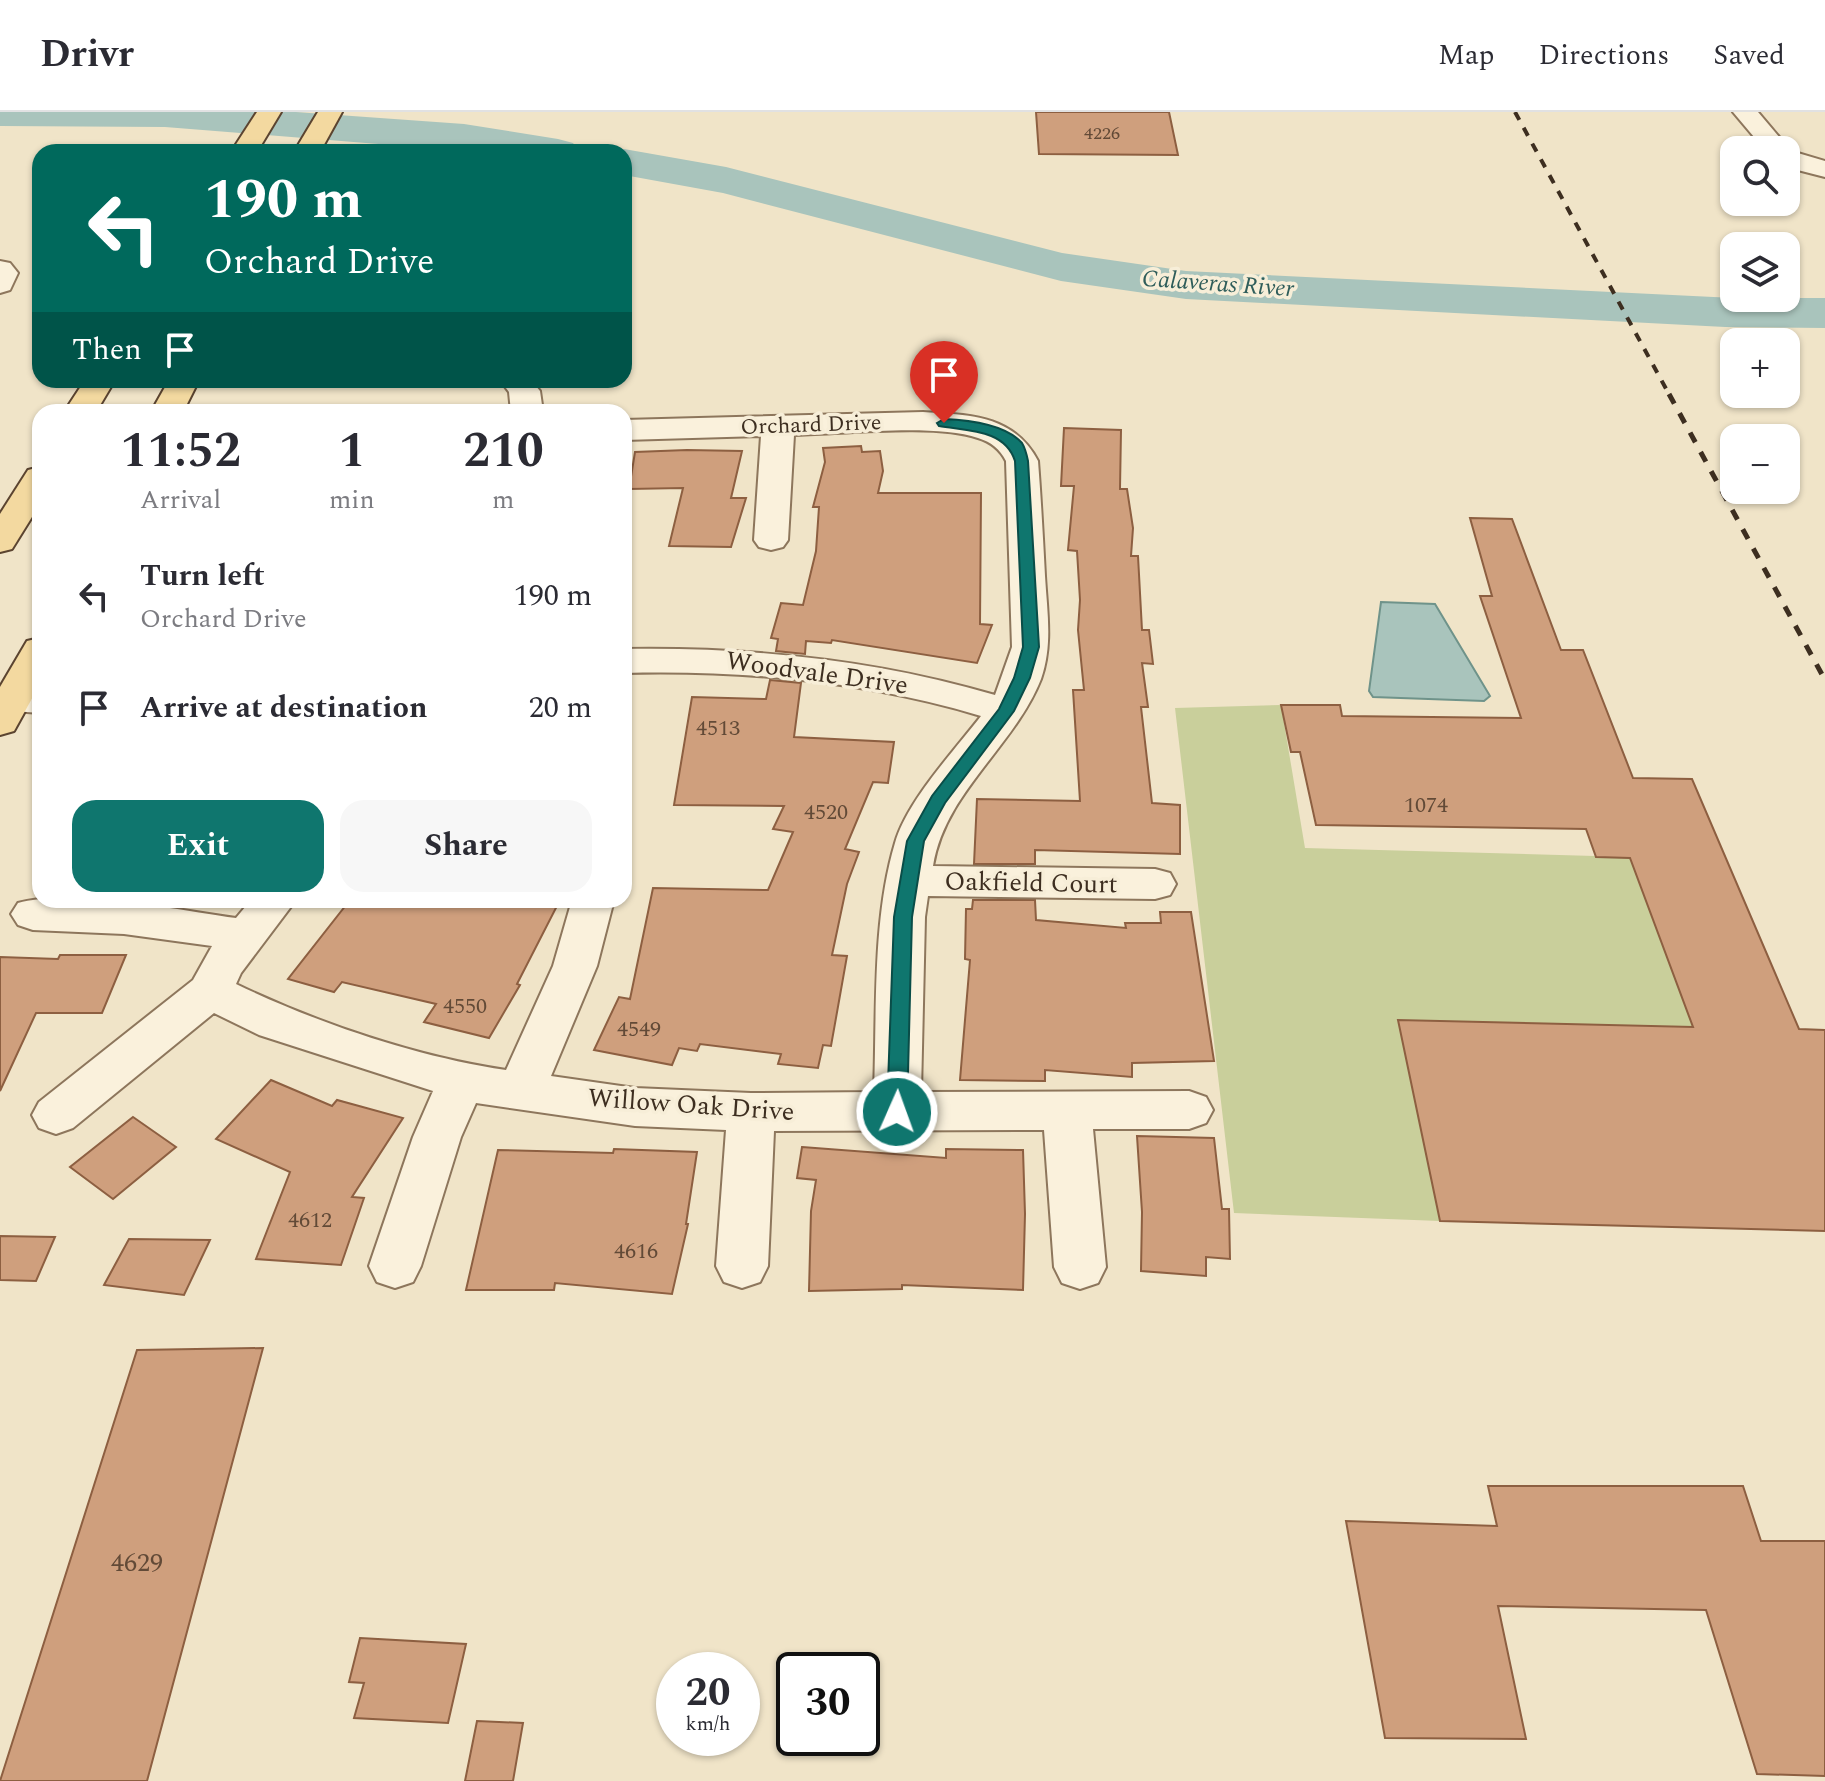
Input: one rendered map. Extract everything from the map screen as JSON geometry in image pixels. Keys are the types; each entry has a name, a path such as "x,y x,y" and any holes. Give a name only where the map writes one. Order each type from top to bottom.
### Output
{"main road":[{"path":"249,144 269,112"},
{"path":"312,144 330,112"},
{"path":"0,542 32,490"},
{"path":"17,708 32,670"}],"street":[{"path":"1745,112 1766,136"},
{"path":"1800,164 1825,169"},
{"path":"0,269 4,273 0,284"},
{"name":"Orchard Drive","path":"632,430 923,422 964,424 997,433 1017,446 1022,461 1031,647 1022,678 1006,711"},
{"path":"771,540 778,426"},
{"name":"Woodvale Drive","path":"632,661 750,660 842,671 955,694 1006,711"},
{"path":"897,1112 903,917 916,841 938,800 1006,711"},
{"name":"Oakfield Court","path":"907,881 1155,884"},
{"path":"56,1115 210,991 222,965 269,908"},
{"path":"521,1090 569,981 591,908"},
{"path":"33,914 124,918 247,935"},
{"name":"Willow Oak Drive","path":"210,991 275,1023 461,1082 635,1107 751,1112 1067,1113 1189,1110"},
{"path":"395,1266 432,1152 461,1082"},
{"path":"742,1266 751,1112"},
{"path":"1067,1113 1080,1267"}],"green space":[{"path":"1281,705 1305,848 1630,857 1695,1027 1398,1021 1440,1221 1234,1213 1175,708"}],"water":[{"path":"1381,602 1435,604 1490,696 1484,701 1373,697 1369,691"}],"building":[{"path":"1036,112 1169,112 1178,155 1039,154"},
{"path":"1064,428 1121,430 1120,489 1127,489 1133,528 1131,556 1138,556 1142,630 1149,630 1153,664 1142,663 1148,707 1141,707 1152,803 1180,805 1180,854 1035,850 1035,864 974,864 977,799 1080,801 1073,690 1084,690 1078,630 1077,551 1068,550 1074,486 1061,486"},
{"path":"861,446 862,452 880,451 883,471 878,493 981,493 980,624 992,625 977,663 832,640 831,643 806,641 805,654 776,651 778,639 771,638 781,603 803,605 816,551 819,507 813,507 825,462 823,448"},
{"path":"742,451 731,498 746,498 731,547 669,546 683,488 632,489 635,452"},
{"path":"1470,518 1512,519 1561,650 1583,650 1633,778 1692,779 1799,1029 1825,1030 1825,1231 1440,1221 1398,1020 1693,1027 1630,858 1596,857 1586,829 1316,825 1300,752 1291,752 1281,705 1340,705 1342,716 1521,718 1480,596 1492,596"},
{"path":"770,680 801,683 794,737 894,742 888,783 873,782 845,849 859,852 847,884 832,955 847,956 831,1046 823,1045 818,1068 778,1064 781,1054 700,1044 697,1051 679,1048 672,1065 594,1050 619,997 630,999 653,888 768,890 793,832 773,829 784,806 674,805 692,697 766,699"},
{"path":"973,900 1035,900 1036,920 1126,928 1125,923 1161,923 1160,912 1191,912 1214,1061 1132,1063 1132,1077 1045,1070 1045,1081 960,1080 970,960 965,959 966,909 972,909"},
{"path":"344,908 556,908 517,984 520,985 489,1038 424,1022 436,1004 342,982 334,992 288,979"},
{"path":"60,955 126,955 102,1013 36,1013 0,1091 0,957 58,959"},
{"path":"271,1080 332,1106 337,1100 403,1118 352,1197 364,1198 341,1265 256,1259 290,1172 216,1139"},
{"path":"133,1117 176,1147 113,1199 70,1167"},
{"path":"1137,1136 1214,1138 1222,1209 1229,1209 1230,1259 1206,1257 1206,1276 1141,1271 1142,1212"},
{"path":"802,1147 946,1158 946,1149 1023,1150 1023,1290 902,1285 902,1289 809,1291 811,1211 816,1180 797,1178"},
{"path":"614,1149 697,1152 688,1224 672,1294 555,1283 554,1290 466,1290 498,1150 613,1153"},
{"path":"0,1236 55,1237 36,1281 0,1280"},
{"path":"129,1239 210,1240 184,1295 104,1285"},
{"path":"263,1348 147,1781 0,1781 137,1350"},
{"path":"1488,1486 1743,1486 1761,1541 1825,1541 1825,1776 1757,1774 1706,1610 1498,1606 1526,1739 1385,1738 1346,1521 1497,1526"},
{"path":"360,1638 466,1644 448,1723 354,1718 364,1683 349,1682"},
{"path":"477,1721 523,1723 513,1781 465,1781"}],"waterway":[{"name":"Calaveras River","path":"0,114 165,115 464,137 508,144"},
{"name":"Calaveras River","path":"632,163 726,180 1061,267 1186,285 1725,312 1825,313"}],"railway":[{"path":"1515,112 1670,396"},
{"path":"1669,394 1825,680"}],"route":[{"path":"897,1112 903,917 916,841 938,800 1006,711 1022,678 1031,647 1022,461 1017,446 997,433 964,424 944,423"}]}
